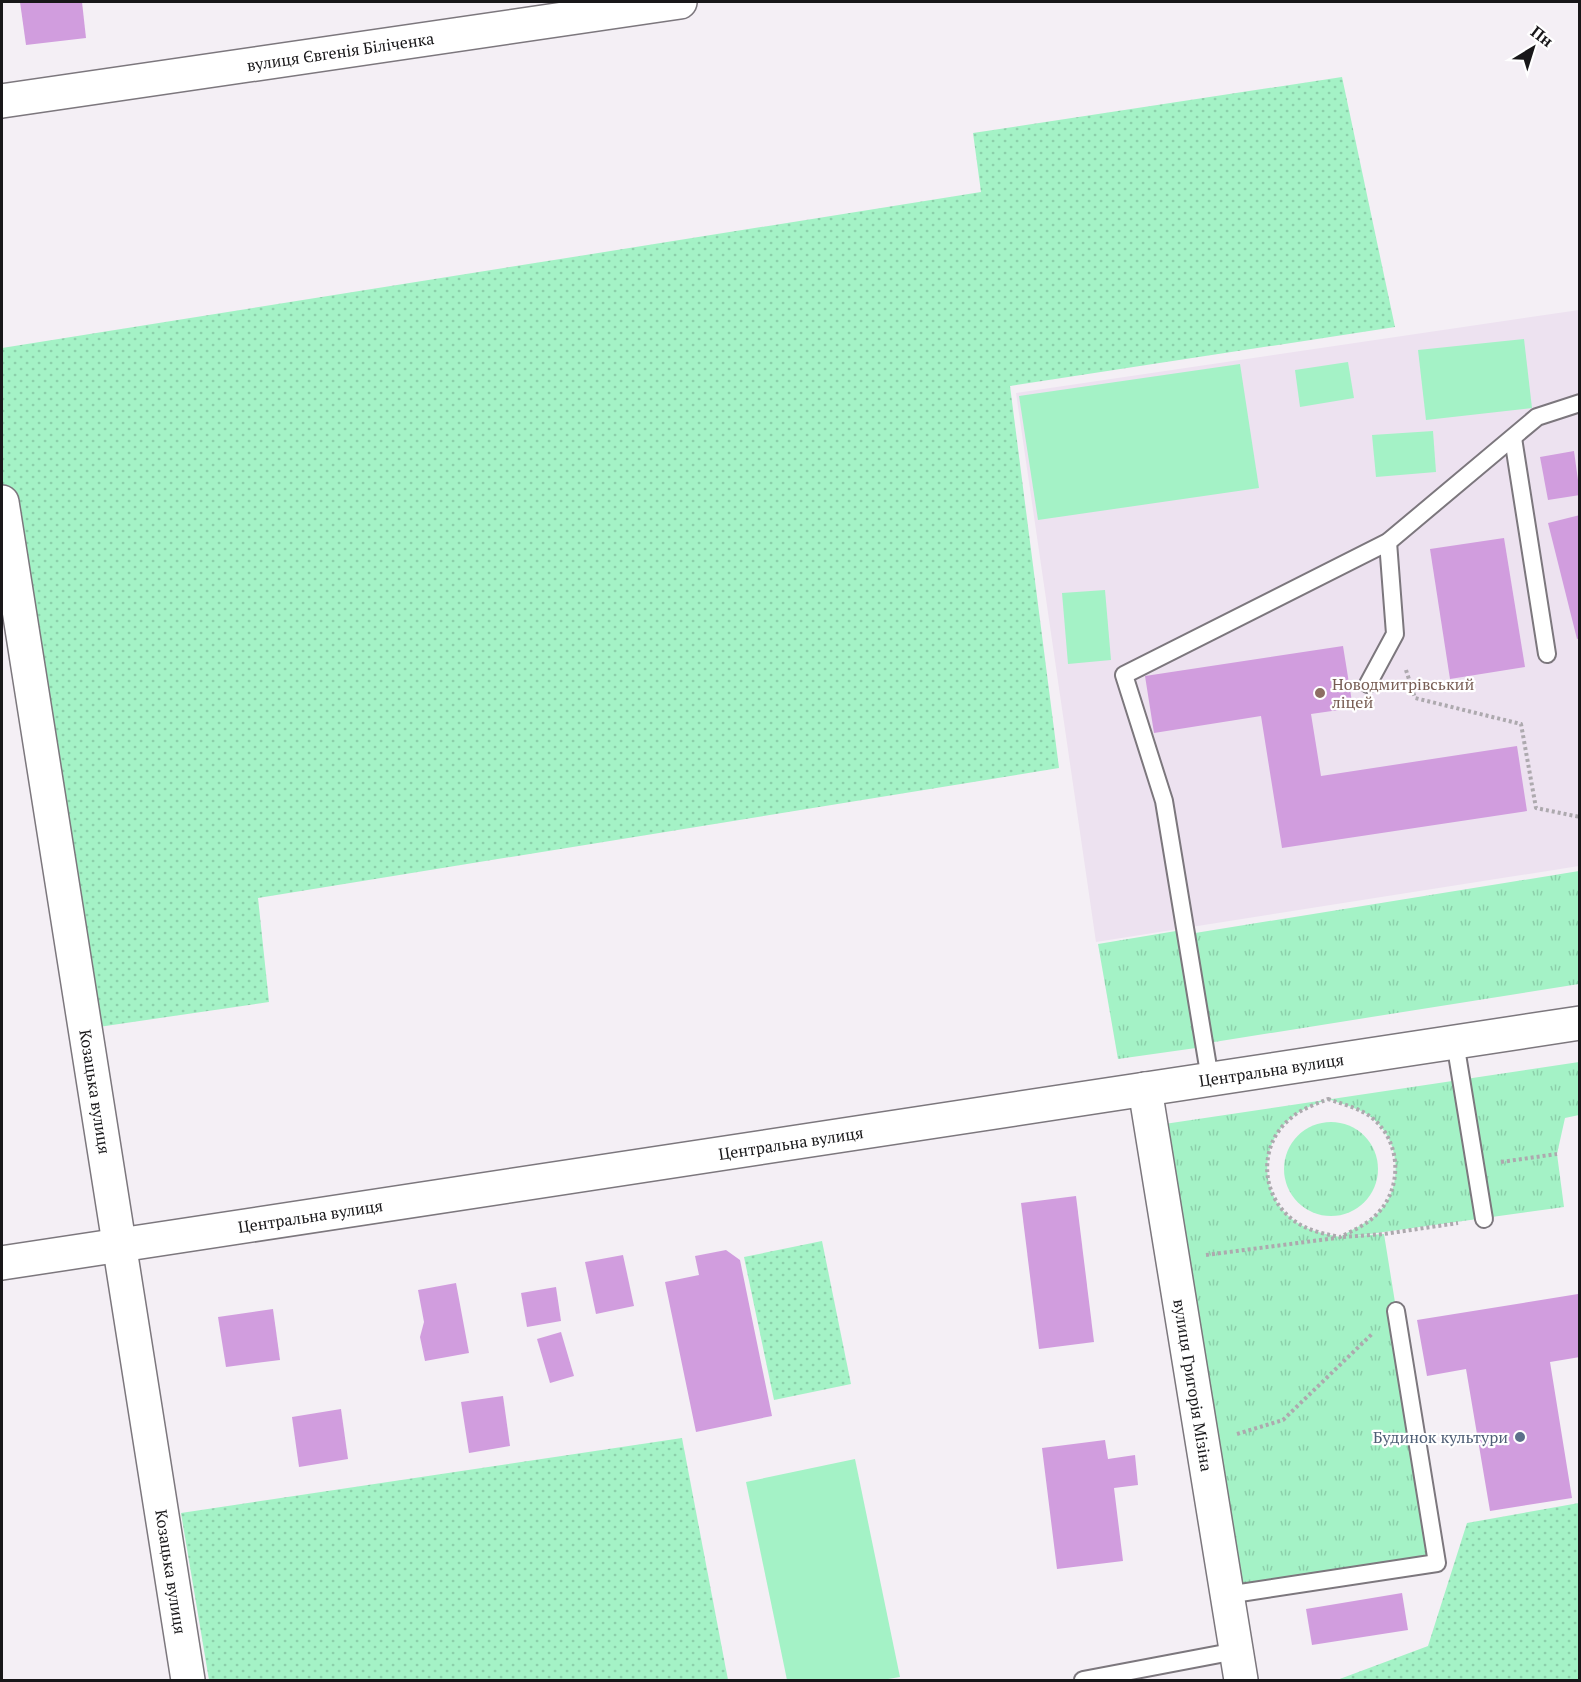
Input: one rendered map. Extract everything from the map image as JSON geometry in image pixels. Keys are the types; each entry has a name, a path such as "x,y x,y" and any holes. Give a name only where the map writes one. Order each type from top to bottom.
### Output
{"street":[{"name":"вулиця Євгенія Біліченка","path":"2,101 680,2"},
{"name":"Козацька вулиця","path":"2,502 188,1680"},
{"name":"Центральна вулиця","path":"2,1263 1580,1023"},
{"name":"вулиця Григорія Мізіна","path":"1145,1089 1238,1666"}],"lane":[{"path":"1210,1079 1164,801 1124,675 1388,542 1537,417 1580,403"},
{"path":"1513,438 1547,654"},
{"path":"1368,684 1395,634 1388,542"},
{"path":"1455,1042 1484,1219"},
{"path":"1227,1595 1437,1563 1396,1311"},
{"path":"1083,1680 1238,1666"}],"path":[{"path":"1395,634 1415,698 1521,724 1536,808 1580,817"},
{"path":"1328,1099 1371,1117 1386,1134 1395,1154 1396,1176 1389,1198 1376,1216 1340,1237 1315,1231 1288,1216 1281,1209 1271,1191 1266,1171 1269,1150 1277,1132 1291,1117 1328,1099"},
{"path":"1476,1166 1557,1154"},
{"path":"1173,1260 1340,1237 1384,1234 1484,1219"},
{"path":"1202,1445 1282,1420 1396,1311"}],"shaded area":[{"name":"Новодмитрівський ліцей","path":"1579,310 1579,866 1096,942 1016,393"}],"green space":[{"path":"1342,77 1395,327 1010,386 1059,768 258,898 269,1002 85,1029 2,502 2,348 981,192 973,133"},
{"path":"1524,339 1532,408 1426,420 1418,350"},
{"path":"1348,362 1354,398 1300,407 1295,370"},
{"path":"1240,364 1259,488 1038,520 1019,396"},
{"path":"1433,431 1436,472 1376,477 1372,435"},
{"path":"1105,590 1111,660 1068,664 1062,593"},
{"path":"1579,871 1579,984 1208,1043 1189,934"},
{"path":"1182,930 1203,1047 1118,1059 1098,944"},
{"path":"1579,1062 1579,1115 1565,1118 1557,1154 1564,1207 1355,1236 1384,1234 1437,1563 1227,1595 1151,1126 1326,1100 1299,1112 1280,1130 1272,1143 1267,1171 1275,1200 1284,1212 1306,1228 1340,1237 1372,1218 1385,1205 1395,1179 1396,1165 1389,1138 1371,1117 1350,1106 1329,1099"},
{"path":"1331,1122 1349,1126 1364,1136 1374,1151 1378,1169 1374,1187 1364,1202 1349,1212 1331,1216 1313,1212 1298,1202 1288,1187 1284,1169 1288,1151 1298,1136 1313,1126"},
{"path":"822,1241 851,1384 774,1400 744,1257"},
{"path":"682,1438 728,1680 209,1680 181,1513"},
{"path":"855,1459 900,1677 882,1680 787,1680 746,1482"},
{"path":"1579,1503 1579,1680 1337,1680 1428,1646 1467,1523"}],"building":[{"path":"20,2 82,2 86,38 26,45"},
{"path":"1574,451 1580,495 1548,500 1540,457"},
{"path":"1580,515 1580,638 1577,639 1548,523"},
{"path":"1504,538 1525,667 1450,679 1430,549"},
{"path":"1343,646 1353,708 1311,714 1321,776 1517,746 1527,811 1282,848 1261,716 1154,733 1145,676"},
{"path":"1076,1196 1094,1342 1039,1349 1021,1203"},
{"path":"726,1250 740,1260 772,1416 696,1432 665,1282 699,1275 695,1256"},
{"path":"623,1255 634,1306 596,1314 585,1262"},
{"path":"456,1283 469,1353 425,1361 420,1337 424,1322 418,1290"},
{"path":"556,1287 561,1321 527,1327 521,1293"},
{"name":"Будинок культури","path":"1578,1294 1580,1357 1550,1362 1572,1498 1490,1511 1466,1369 1427,1376 1417,1320"},
{"path":"273,1309 280,1360 226,1367 218,1317"},
{"path":"561,1332 574,1376 550,1383 537,1339"},
{"path":"503,1396 510,1446 469,1453 461,1402"},
{"path":"341,1409 348,1459 299,1467 292,1417"},
{"path":"1105,1440 1108,1459 1135,1455 1138,1485 1114,1488 1123,1561 1057,1569 1042,1448"},
{"path":"1402,1593 1408,1630 1312,1645 1306,1609"}],"place":[{"name":"Новодмитрівський ліцей","path":"1320,693"},
{"name":"Будинок культури","path":"1520,1437"}]}
